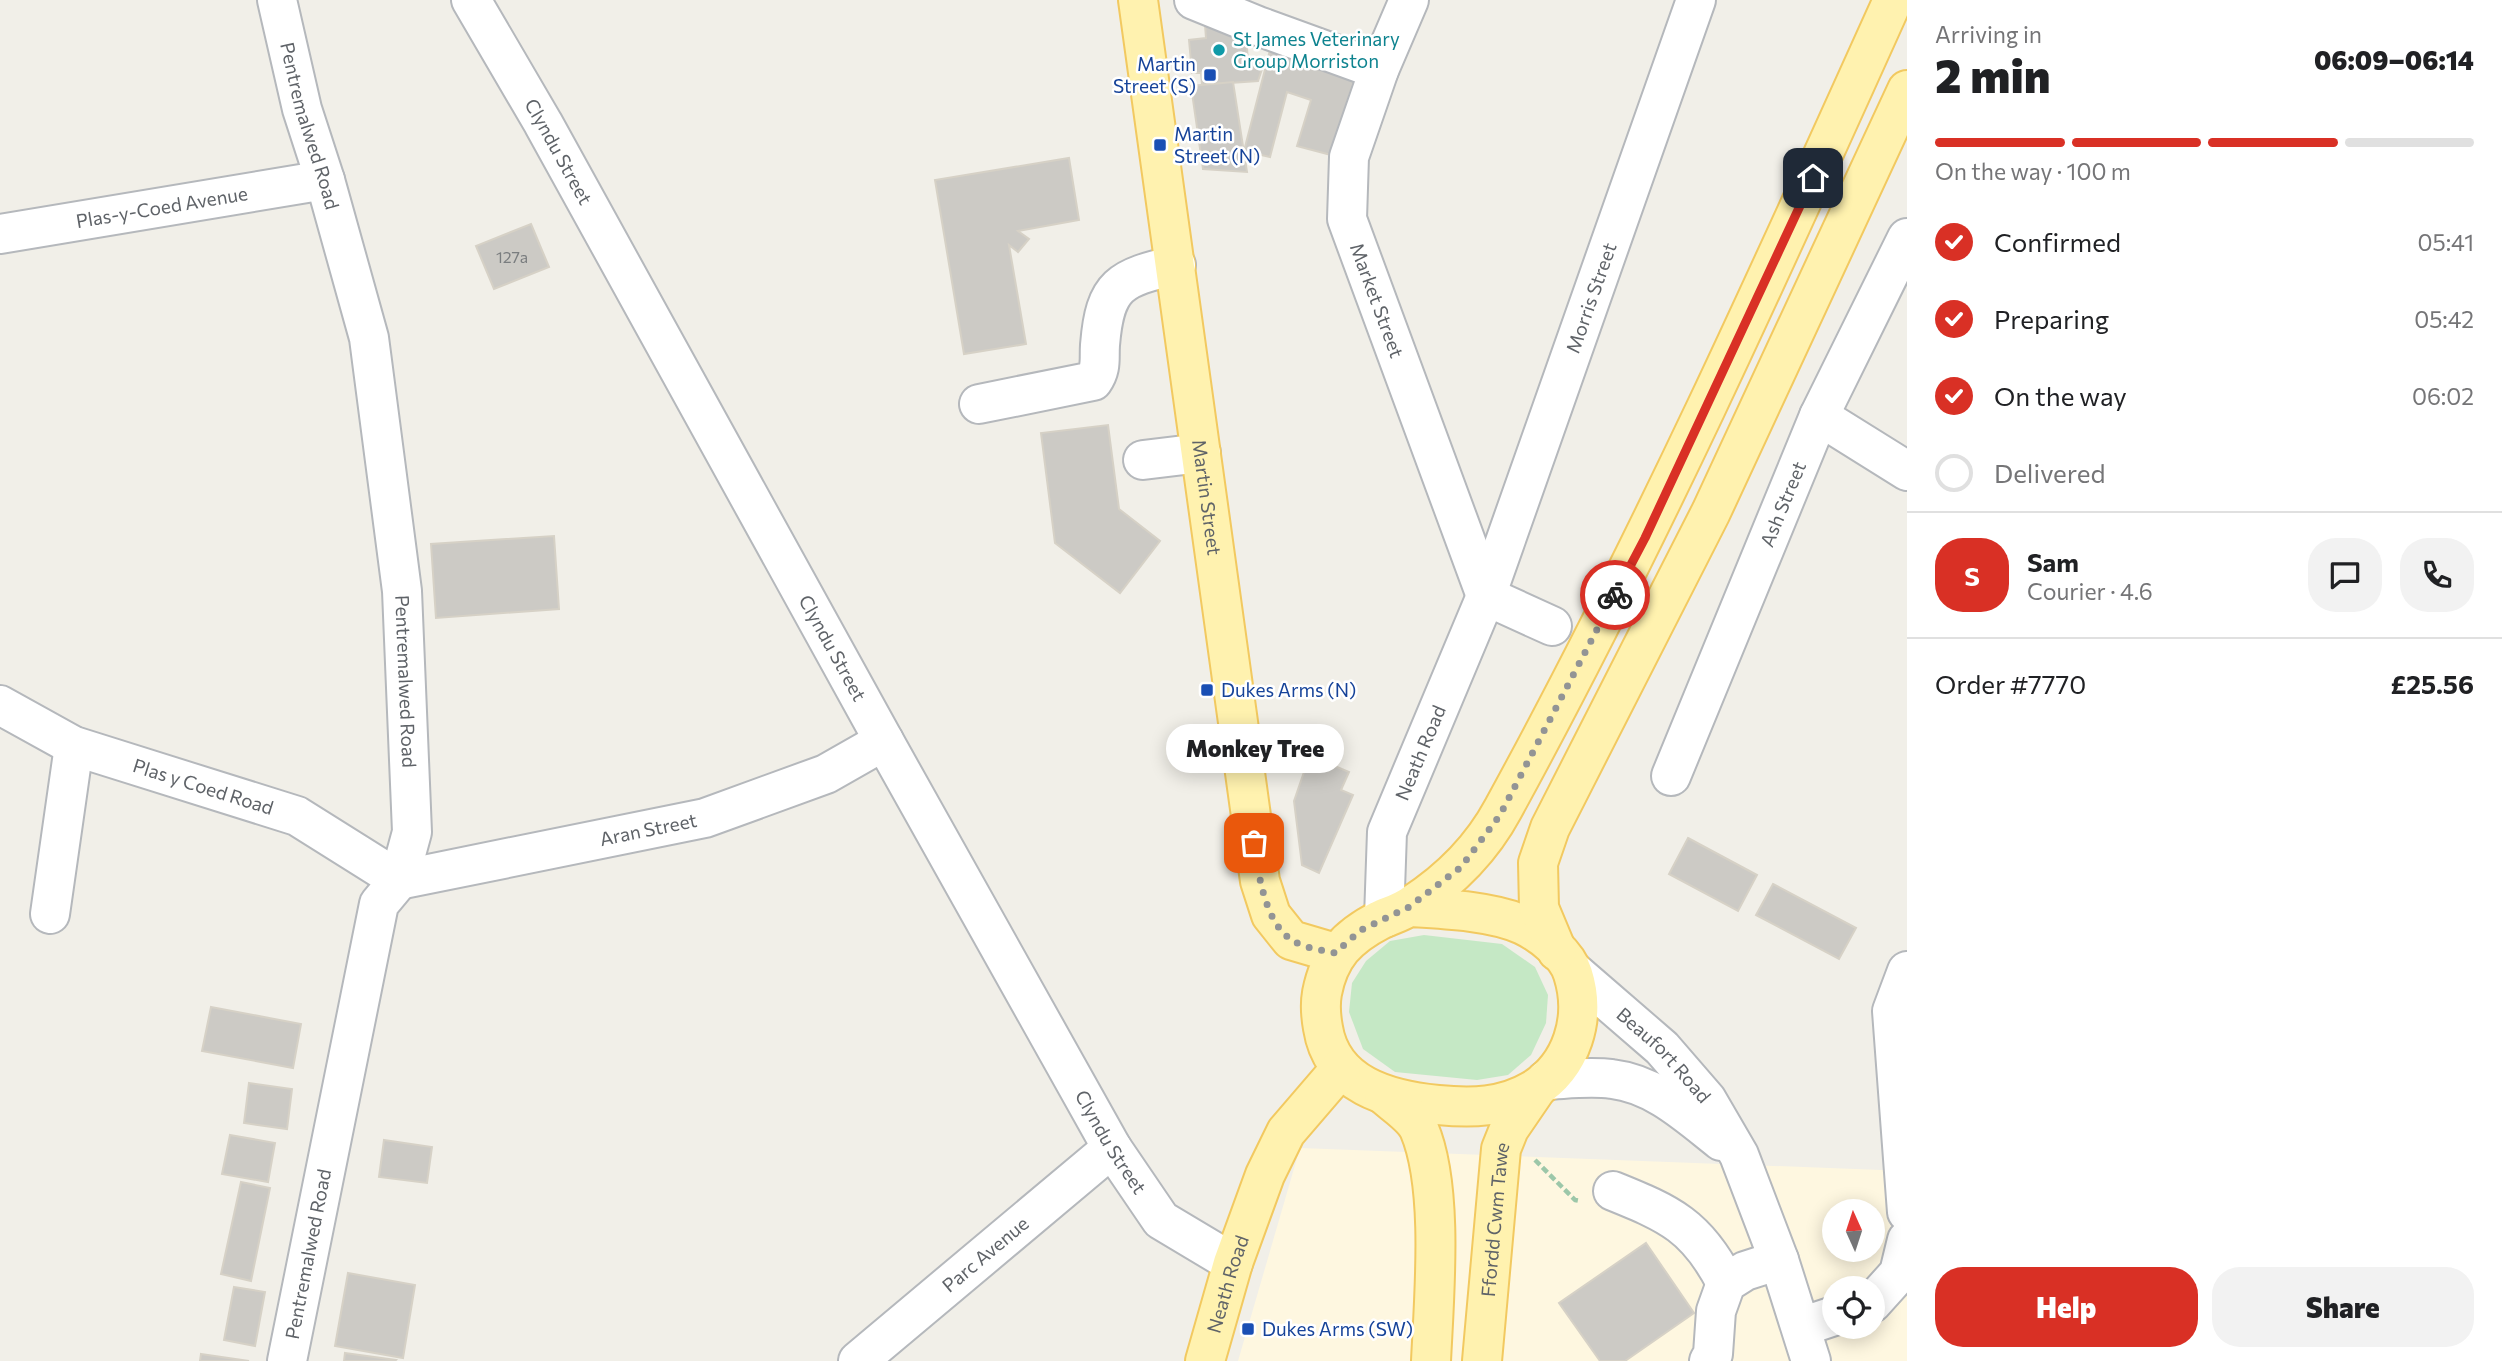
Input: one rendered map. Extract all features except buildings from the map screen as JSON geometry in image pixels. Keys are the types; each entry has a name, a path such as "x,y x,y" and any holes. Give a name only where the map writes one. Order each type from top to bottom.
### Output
{"main road":[{"name":"Martin Street","path":"1138,0 1260,881 1271,915 1291,940 1335,953"},
{"path":"1893,0 1779,254 1645,538 1500,815 1461,867 1397,913 1361,930 1335,953 1322,994 1321,1019 1326,1045 1341,1068 1362,1085 1384,1095 1412,1102 1460,1107 1494,1106 1518,1098 1541,1084 1569,1052 1579,1015 1565,961 1539,908 1538,863 1550,828 1711,512 1907,90"},
{"path":"1397,913 1437,909 1493,916 1523,925 1565,961"},
{"name":"Neath Road","path":"1205,1361 1233,1263 1265,1175 1286,1132 1341,1068"},
{"name":"Ffordd Cwm Tawe","path":"1482,1361 1501,1149 1508,1129 1541,1084"},
{"path":"1384,1095 1418,1126 1430,1166 1434,1268 1431,1361"}],"street":[{"name":"Pentremalwed Road","path":"277,0 302,109 325,180 369,338 402,591 412,832 399,880 379,904 287,1361"},
{"name":"Clyndu Street","path":"471,0 543,123 1112,1148 1161,1220 1233,1263"},
{"path":"1194,0 1379,70"},
{"name":"Market Street","path":"1409,0 1379,70 1349,157 1347,219 1486,596"},
{"name":"Morris Street","path":"1486,596 1696,0"},
{"name":"Plas-y-Coed Avenue","path":"0,234 325,180"},
{"name":"Ash Street","path":"1671,776 1819,416 1907,238"},
{"path":"979,404 1093,381 1101,370 1102,321 1109,298 1122,282 1176,265"},
{"path":"1819,416 1907,471"},
{"path":"1143,460 1201,453"},
{"path":"1486,596 1552,626"},
{"name":"Neath Road","path":"1397,913 1387,832 1486,596"},
{"name":"Plas y Coed Road","path":"0,705 74,746 298,816 399,880"},
{"name":"Aran Street","path":"399,880 705,818 826,775 884,741"},
{"path":"50,914 74,746"},
{"name":"Beaufort Road","path":"1565,961 1662,1048 1707,1100 1738,1156 1779,1260 1815,1335"},
{"path":"1907,971 1892,1011 1907,1212"},
{"name":"Beaufort Road","path":"1541,1084 1610,1078 1635,1083 1662,1097 1738,1156"},
{"name":"Parc Avenue","path":"858,1361 1112,1148"},
{"path":"1613,1191 1658,1209 1685,1227 1708,1252 1726,1283"},
{"path":"1885,1289 1899,1273 1907,1240"},
{"path":"1709,1361 1713,1354 1716,1311 1726,1283 1745,1271 1779,1260"}],"path":[{"path":"1534,1158 1574,1200 1594,1206 1613,1191"}],"shaded area":[{"path":"1300,1148 1907,1171 1907,1361 1238,1361"}],"green space":[{"path":"1424,935 1502,944 1535,967 1548,995 1546,1023 1531,1055 1508,1075 1477,1080 1395,1072 1363,1049 1349,1012 1352,983 1366,961 1390,941"}],"way so far":[{"path":"1254,843 1260,881 1271,915 1291,940 1335,953 1361,930 1409,907 1461,867 1500,815 1615,595"}],"place":[{"name":"St James Veterinary Group Morriston","path":"1219,50"},
{"name":"Martin Street (S)","path":"1210,75"},
{"name":"Martin Street (N)","path":"1160,145"},
{"name":"Dukes Arms (N)","path":"1207,690"},
{"name":"Monkey Tree","path":"1254,843"},
{"name":"Dukes Arms (SW)","path":"1248,1329"}],"route":[{"path":"1615,595 1645,538 1813,178"}]}
